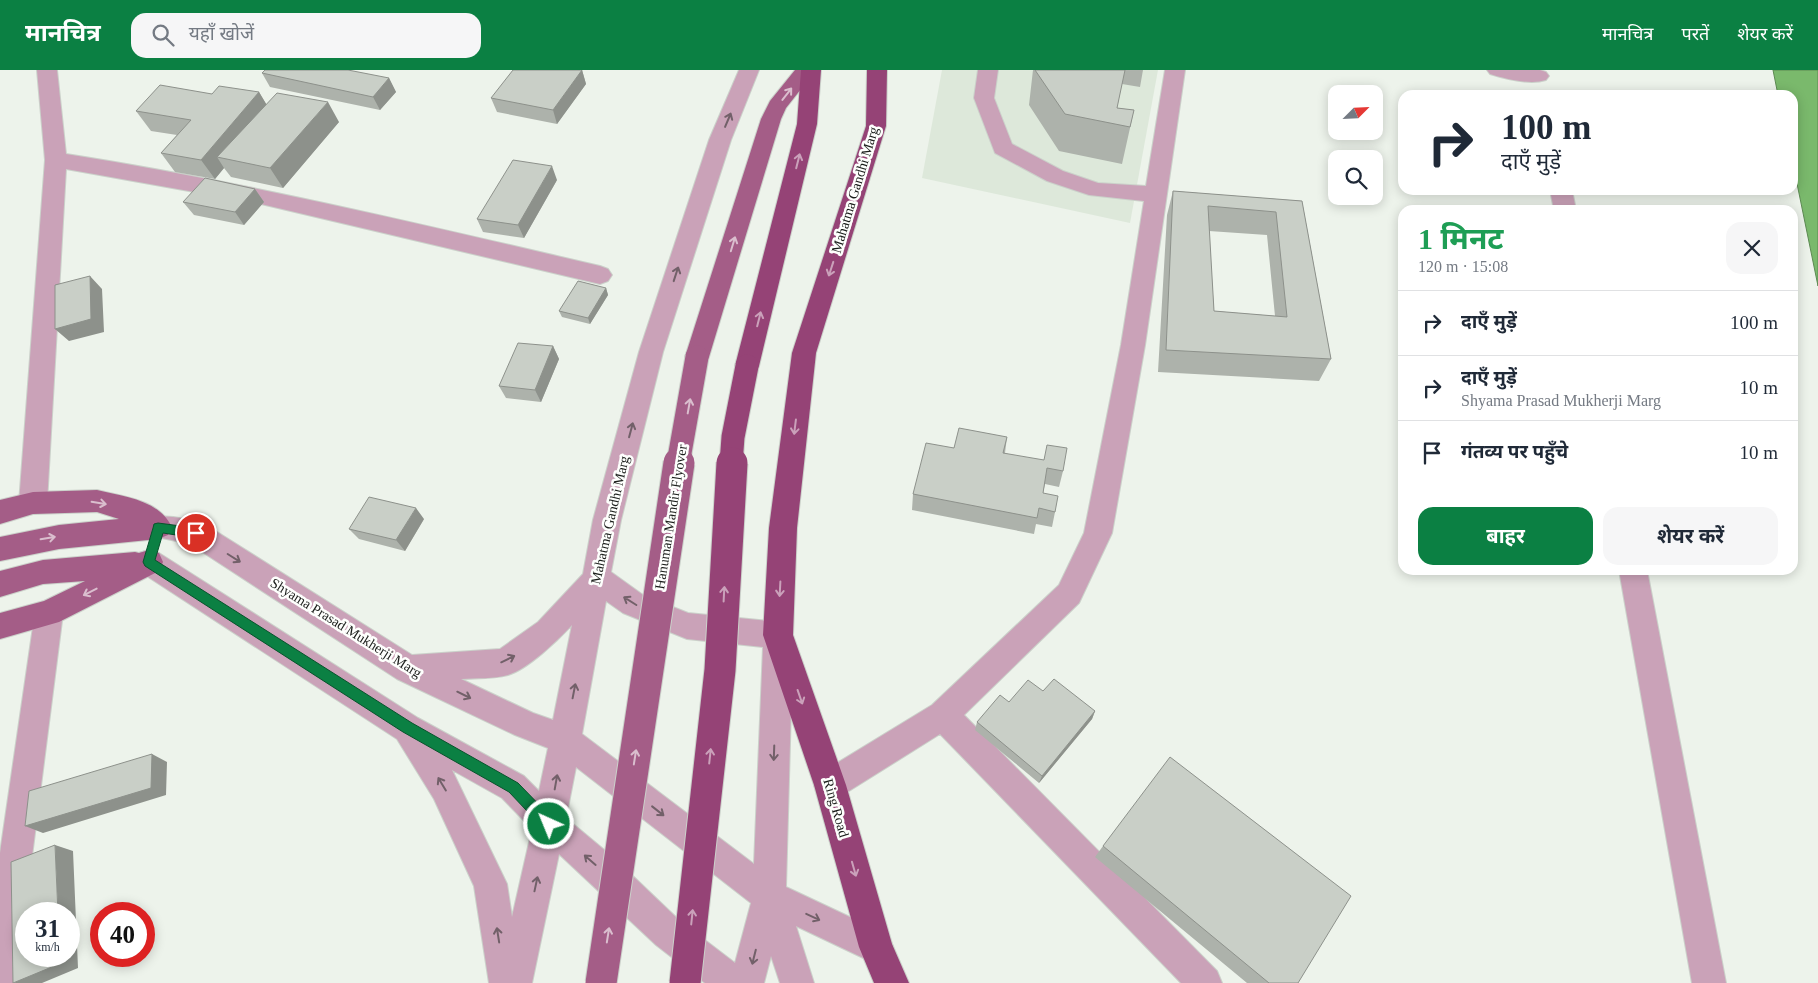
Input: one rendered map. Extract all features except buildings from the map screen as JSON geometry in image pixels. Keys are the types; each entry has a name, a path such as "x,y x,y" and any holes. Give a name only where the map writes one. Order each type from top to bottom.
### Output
{"highway":[{"path":"685,983 720,670 733,437 747,366 807,124 811,70"},
{"name":"Mahatma Gandhi Marg","path":"778,635 783,528 804,354 876,126 877,70"},
{"name":"Ring Road","path":"778,635 830,785 876,947 892,983"}],"main road":[{"name":"Hanuman Mandir Flyover","path":"601,983 679,460 697,357 771,119 777,106 806,70"},
{"path":"0,512 32,503 97,501 144,514 158,528 149,562 49,613 0,626"},
{"name":"Shyama Prasad Mukherji Marg","path":"0,549 24,542 78,534 158,528"},
{"path":"0,584 43,572 149,562"}],"street":[{"path":"32,503 56,160 47,70"},
{"name":"Mahatma Gandhi Marg","path":"515,983 549,824 607,520 651,352 720,140 749,70"},
{"path":"988,70 984,98 1003,148 1055,176 1097,190 1156,194"},
{"path":"830,785 943,715 1069,594 1098,533 1133,345 1175,70"},
{"path":"1497,70 1540,80"},
{"path":"56,160 146,174 348,217 600,275"},
{"name":"Shyama Prasad Mukherji Marg","path":"158,528 196,533 408,669 526,725 564,739 769,896 876,947"},
{"path":"149,562 407,728 513,788 549,824 602,870 668,933 733,983"},
{"path":"1634,575 1709,983"},
{"path":"408,669 506,662 548,631 597,578 633,604 687,626 778,635 769,896 747,983"},
{"path":"0,974 49,613"},
{"path":"943,715 1205,983"},
{"path":"407,728 445,788 490,884 506,983"},
{"path":"769,896 797,983"}],"shaded area":[{"path":"942,70 1158,70 1130,223 922,178"},
{"path":"1773,70 1818,70 1818,286 1798,188 1798,90 1777,90"}],"route":[{"path":"196,533 158,528 149,562 407,728 513,788 549,824"}]}
